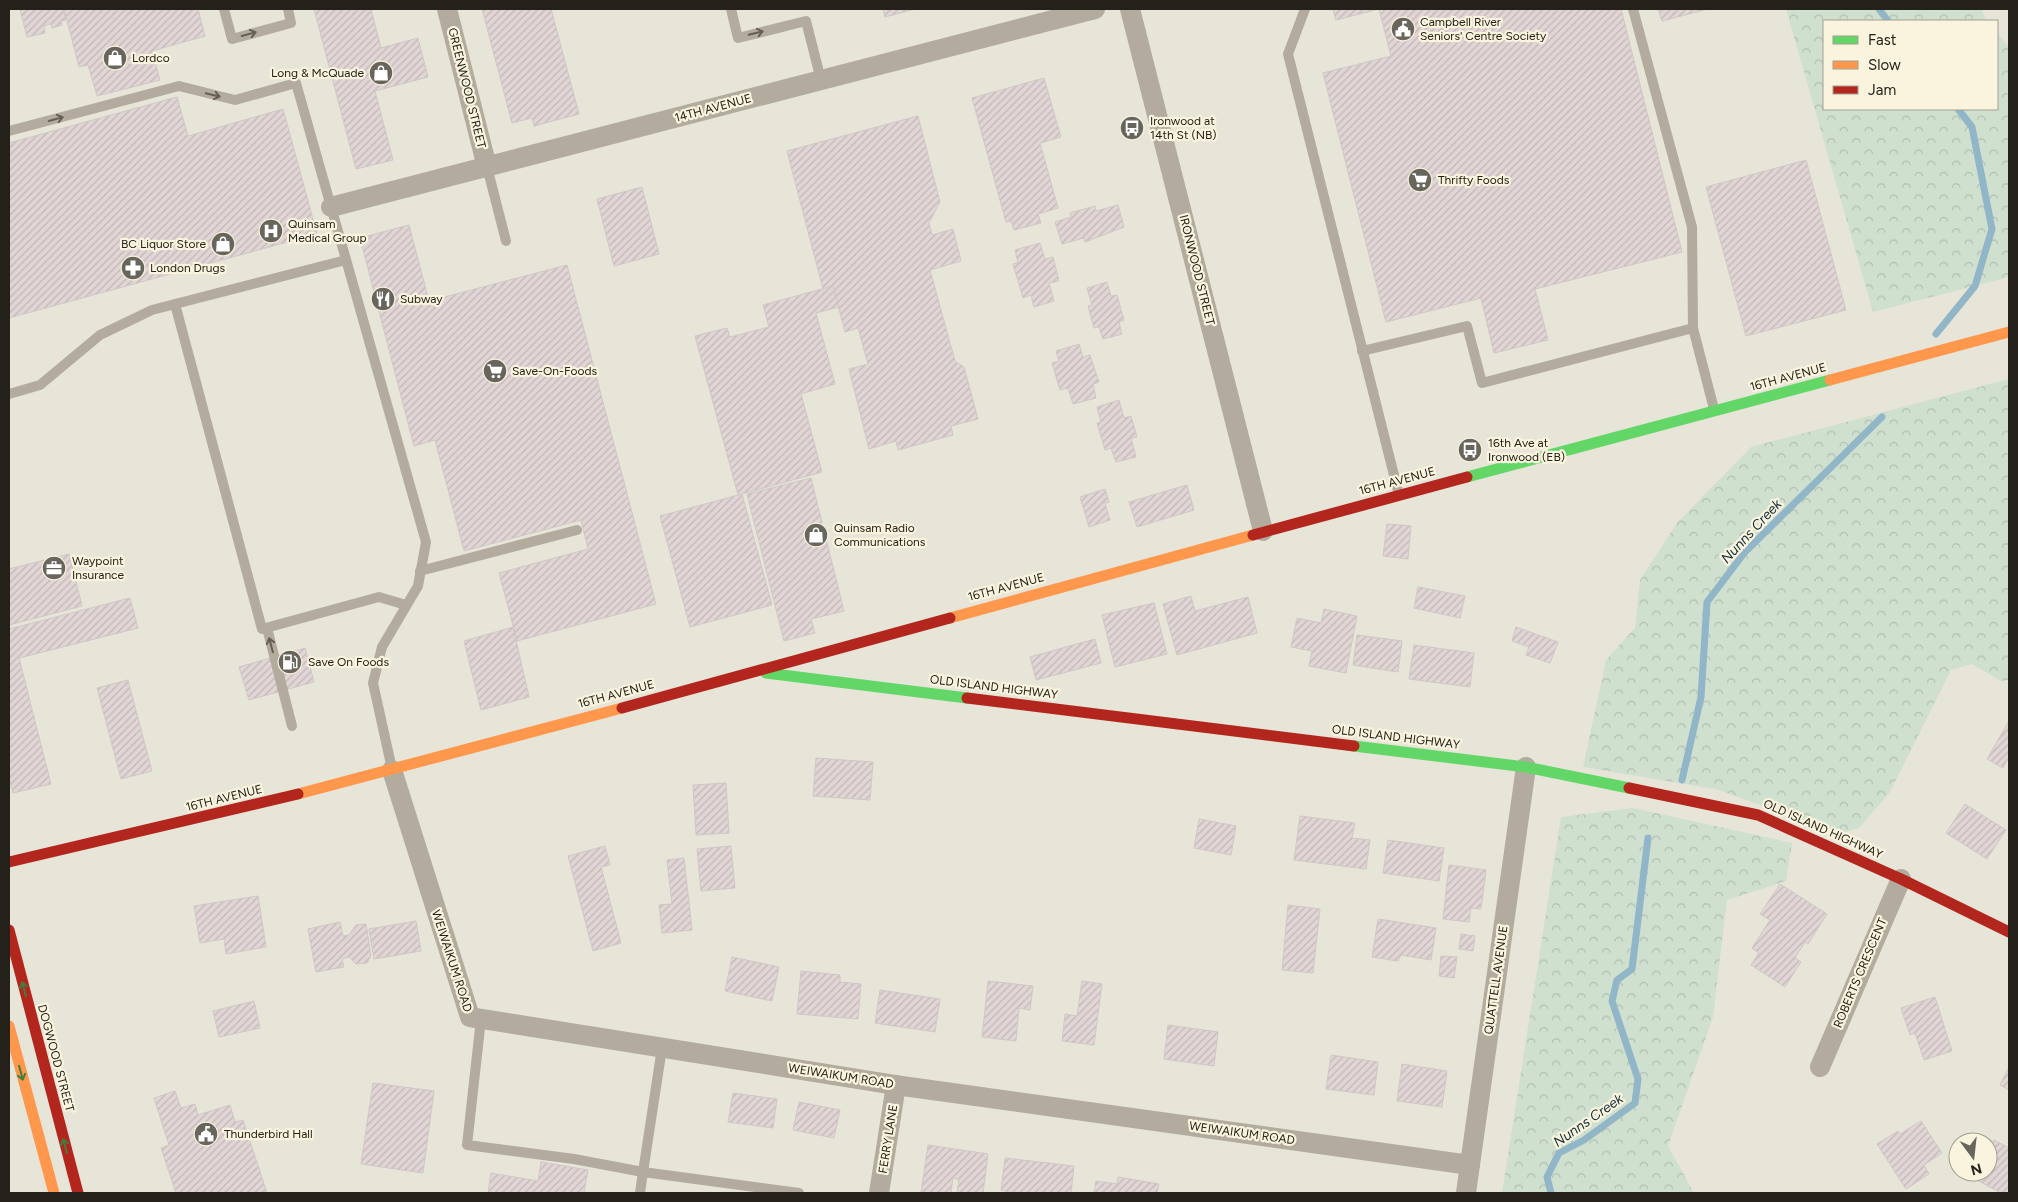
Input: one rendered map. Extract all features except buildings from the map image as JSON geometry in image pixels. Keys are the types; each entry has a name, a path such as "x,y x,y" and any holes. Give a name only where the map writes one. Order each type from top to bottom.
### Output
{"street":[{"name":"GREENWOOD STREET","path":"447,9 487,167"},
{"name":"14TH AVENUE","path":"331,206 1095,9"},
{"name":"IRONWOOD STREET","path":"1130,9 1263,531"},
{"name":"16TH AVENUE","path":"9,862 131,836 392,770 1263,531 2009,332"},
{"name":"OLD ISLAND HIGHWAY","path":"752,671 1526,767 1758,815 1901,879 2009,932"},
{"name":"QUATTELL AVENUE","path":"1466,1193 1526,767"},
{"name":"WEIWAIKUM ROAD","path":"392,770 470,1017 896,1085 1470,1164"},
{"name":"ROBERTS CRESCENT","path":"1820,1068 1901,879"},
{"name":"DOGWOOD STREET","path":"9,930 78,1193"},
{"path":"9,1026 54,1193"},
{"name":"FERRY LANE","path":"879,1193 896,1085"}],"lane":[{"path":"224,9 232,39 291,23 288,9"},
{"path":"731,9 738,38 806,20 822,80"},
{"path":"1305,9 1288,54 1399,495"},
{"path":"1633,9 1692,227 1693,328 1714,411"},
{"path":"9,131 179,86 235,100 296,84 426,542 418,586 382,647 373,683 392,770"},
{"path":"487,167 506,242"},
{"path":"9,394 40,384 100,335 152,310 346,260"},
{"path":"175,304 262,629 379,597 406,605"},
{"path":"1362,351 1467,326 1482,382 1693,328"},
{"path":"420,572 577,530"},
{"path":"267,628 292,726"},
{"path":"481,1019 467,1145 574,1159 643,1172 799,1193"},
{"path":"640,1193 662,1048"}],"green space":[{"path":"1786,9 1981,9 1986,20 1823,20 1823,110 1998,110 1998,34 2009,47 2009,277 1873,312"},
{"path":"2009,379 2009,680 2001,681 1972,664 1951,670 1890,792 1859,828 1841,833 1715,789 1583,767 1606,660 1635,628 1640,580 1677,523 1751,447"},
{"path":"1633,808 1792,843 1786,881 1727,900 1713,1017 1668,1146 1694,1193 1502,1193 1561,817"}],"waterway":[{"name":"Nunns Creek","path":"1879,9 1887,20"},
{"name":"Nunns Creek","path":"1936,334 1975,286 1992,229 1972,127 1959,110"},
{"name":"Nunns Creek","path":"1682,780 1701,697 1707,602 1745,552 1882,417"},
{"name":"Nunns Creek","path":"1551,1193 1547,1177 1559,1153 1584,1140 1635,1103 1638,1079 1612,1001 1617,980 1632,969 1648,838"}],"traffic: fast":[{"path":"1467,477 1830,380"},
{"path":"766,673 967,698"},
{"path":"1354,746 1526,767 1629,788"}],"traffic: slow":[{"path":"1830,380 2009,332"},
{"path":"950,618 1253,535"},
{"path":"298,794 622,708"},
{"path":"9,1026 54,1193"}],"traffic: jam":[{"path":"1253,535 1467,477"},
{"path":"622,708 950,618"},
{"path":"967,698 1354,746"},
{"path":"1629,788 1758,815 1901,879 2009,932"},
{"path":"9,862 298,794"},
{"path":"9,930 78,1193"}],"place":[{"name":"Campbell River Seniors' Centre Society","path":"1403,29"},
{"name":"Lordco","path":"115,58"},
{"name":"Long & McQuade","path":"381,73"},
{"name":"Ironwood at 14th St (NB)","path":"1132,128"},
{"name":"Thrifty Foods","path":"1420,180"},
{"name":"Quinsam Medical Group","path":"271,231"},
{"name":"BC Liquor Store","path":"223,244"},
{"name":"London Drugs","path":"133,268"},
{"name":"Subway","path":"383,299"},
{"name":"Save-On-Foods","path":"495,371"},
{"name":"16th Ave at Ironwood (EB)","path":"1470,450"},
{"name":"Quinsam Radio Communications","path":"816,535"},
{"name":"Waypoint Insurance","path":"54,568"},
{"name":"Save On Foods","path":"290,662"},
{"name":"Thunderbird Hall","path":"206,1134"}]}
